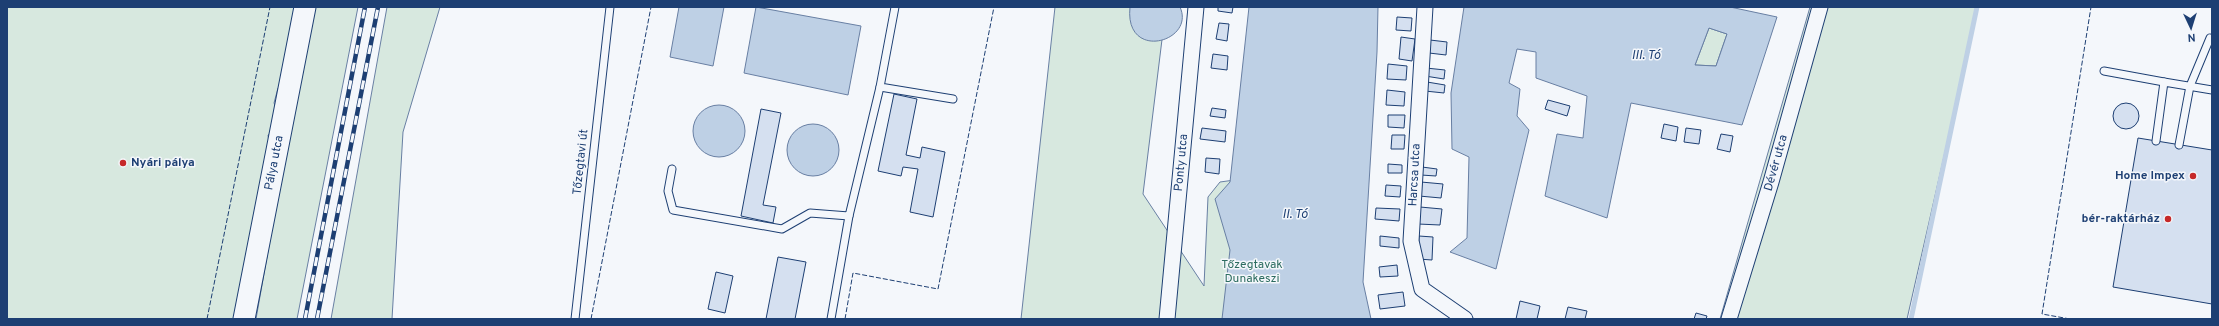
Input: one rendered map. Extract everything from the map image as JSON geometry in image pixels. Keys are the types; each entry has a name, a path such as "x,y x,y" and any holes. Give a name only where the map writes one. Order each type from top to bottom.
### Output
{"street":[{"name":"Pálya utca","path":"244,319 305,7"},
{"name":"Ponty utca","path":"1167,319 1196,7"},
{"name":"Harcsa utca","path":"1425,7 1411,241 1422,289 1465,319"},
{"name":"Dévér utca","path":"1729,319 1771,182 1820,7"}],"lane":[{"name":"Tőzegtavi út","path":"575,319 610,7"},
{"path":"831,319 849,216 880,87 894,7"},
{"path":"2179,145 2190,86 2210,38"},
{"path":"2104,72 2212,90"},
{"path":"2156,141 2164,82"},
{"path":"880,87 953,99"},
{"path":"672,169 668,191 673,210 782,229 810,213 849,216"}],"green space":[{"name":"Nyári pálya","path":"7,7 303,7 302,38 285,55 288,86 278,88 274,103 278,112 274,132 268,135 270,150 238,319 7,319"},
{"path":"311,7 358,7 297,319 256,319"},
{"path":"387,7 440,7 403,132 392,319 331,319"},
{"name":"Tőzegtavak Dunakeszi","path":"1055,7 1166,7 1143,194 1204,286 1208,197 1220,182 1293,172 1304,319 1021,319"},
{"path":"1810,7 1978,7 1907,319 1720,319"},
{"path":"1709,28 1727,34 1716,66 1695,65"}],"water":[{"path":"679,7 724,7 713,66 670,57"},
{"path":"756,7 861,26 848,95 744,73"},
{"path":"1130,7 1180,7 1182,19 1178,30 1170,37 1159,41 1147,40 1138,35 1131,24"},
{"name":"II. Tó","path":"1249,7 1378,7 1377,52 1363,282 1371,319 1222,319 1230,250 1215,199 1230,182"},
{"name":"III. Tó","path":"1464,7 1730,7 1777,17 1742,125 1631,103 1607,218 1545,196 1557,134 1583,138 1587,96 1536,78 1536,52 1517,49 1509,83 1520,89 1517,116 1529,130 1496,269 1450,252 1467,238 1469,157 1452,149 1451,93","holes":["1709,28 1727,34 1716,66 1695,65"]},
{"path":"714,105 724,105 738,112 745,126 745,136 738,150 724,157 714,157 704,153 697,146 693,136 693,126 697,116 704,109"},
{"path":"808,124 818,124 832,131 839,145 839,155 832,169 818,176 808,176 798,172 791,165 787,155 787,145 791,135 798,128"}],"building":[{"path":"1218,7 1233,7 1232,13 1218,11"},
{"path":"1397,17 1412,18 1411,31 1396,30"},
{"path":"1219,23 1229,24 1227,41 1216,39"},
{"path":"1401,37 1415,39 1412,61 1399,59"},
{"path":"1430,40 1447,42 1446,55 1429,53"},
{"path":"1213,54 1228,56 1227,70 1211,68"},
{"path":"1388,64 1407,66 1406,80 1387,79"},
{"path":"1426,68 1445,70 1444,79 1425,76"},
{"path":"1427,82 1445,85 1444,93 1425,91"},
{"path":"1387,90 1405,92 1404,106 1386,105"},
{"path":"894,94 917,99 906,155 920,158 922,147 945,152 933,217 910,212 918,169 903,167 901,176 878,171"},
{"path":"1548,100 1570,106 1567,116 1545,109"},
{"path":"2126,103 2135,107 2139,116 2135,125 2126,129 2117,125 2113,116 2117,107"},
{"path":"1212,108 1226,110 1225,118 1210,116"},
{"path":"761,109 781,113 763,205 776,207 773,223 741,216"},
{"path":"1388,115 1405,115 1404,128 1388,127"},
{"path":"1664,124 1678,127 1676,141 1661,138"},
{"path":"1202,128 1226,131 1225,142 1200,139"},
{"path":"1686,128 1701,130 1699,144 1684,142"},
{"path":"1721,134 1733,136 1730,152 1717,149"},
{"path":"1392,135 1405,135 1404,149 1391,149"},
{"name":"bér-raktárház","path":"2138,138 2212,150 2212,304 2113,287"},
{"path":"1206,158 1220,159 1219,174 1205,172"},
{"path":"1388,164 1402,165 1402,173 1388,173"},
{"path":"1422,167 1437,169 1436,176 1421,175"},
{"path":"1421,182 1443,184 1441,198 1419,196"},
{"path":"1386,185 1401,186 1400,197 1385,196"},
{"path":"1420,207 1442,209 1440,225 1418,224"},
{"path":"1376,208 1400,209 1399,221 1375,219"},
{"path":"1380,236 1399,238 1399,248 1380,246"},
{"path":"1419,236 1433,237 1432,260 1418,259"},
{"path":"778,257 806,262 795,319 766,319"},
{"path":"1397,265 1398,276 1380,277 1379,267"},
{"path":"716,272 733,276 725,313 708,309"},
{"path":"1403,292 1405,306 1380,309 1378,295"},
{"path":"1520,301 1540,306 1537,319 1516,319"},
{"path":"1568,307 1587,311 1585,319 1565,319"},
{"path":"1696,313 1707,316 1706,319 1694,319"}],"waterway":[{"path":"1911,319 1977,7"}],"railway":[{"path":"305,319 365,7"},
{"path":"317,319 378,7"}],"fence":[{"path":"207,319 270,7"},
{"path":"591,319 651,7"},
{"path":"845,319 853,273 938,289 994,7"},
{"path":"2070,319 2042,314 2091,7"}],"place":[{"name":"Nyári pálya","path":"123,163"},
{"name":"Home Impex","path":"2193,176"},
{"name":"bér-raktárház","path":"2168,219"}]}
